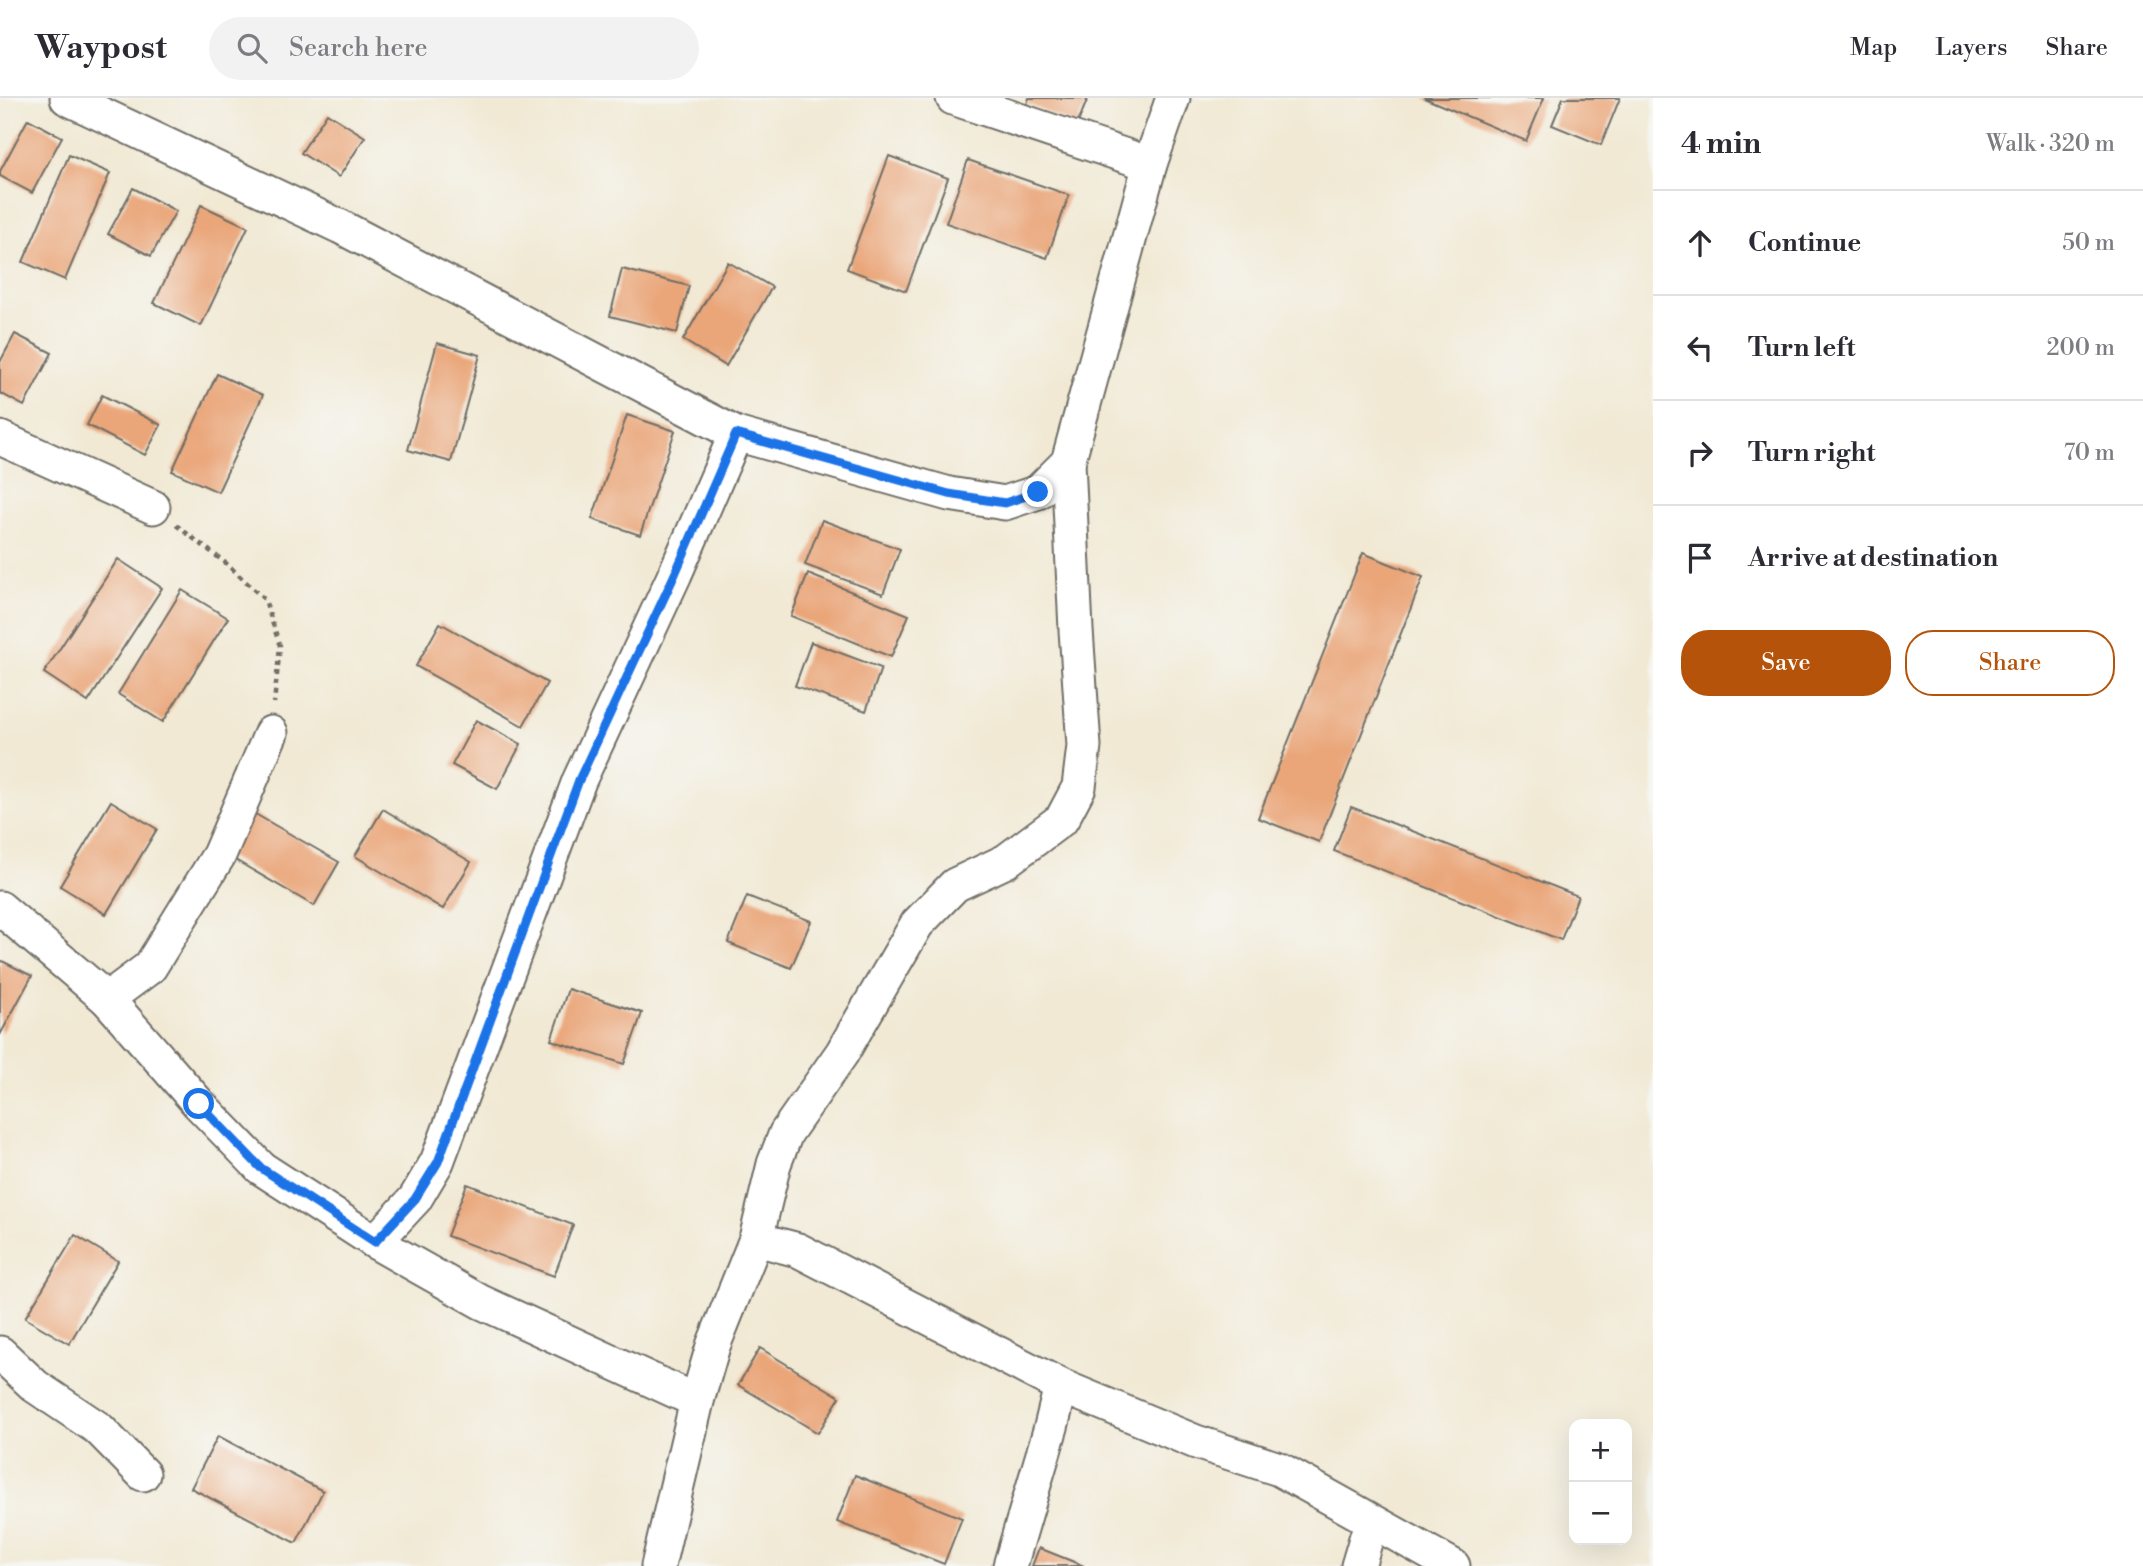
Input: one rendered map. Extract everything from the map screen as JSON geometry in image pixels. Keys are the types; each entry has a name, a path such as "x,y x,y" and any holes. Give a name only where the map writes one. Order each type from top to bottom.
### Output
{"street":[{"path":"67,98 341,227 736,434 949,494 1005,503 1038,492 1069,462"},
{"path":"953,98 1150,164"},
{"path":"657,1566 713,1346 756,1239 774,1164 786,1133 842,1053 917,924 955,885 1006,861 1062,819 1079,787 1084,746 1069,462 1150,164 1173,98"},
{"path":"375,1242 415,1199 438,1162 579,780 675,574 736,434"},
{"path":"0,438 153,508"},
{"path":"107,999 150,967 219,855 271,733"},
{"path":"0,908 107,999 199,1104 261,1168 375,1242 481,1301 697,1401"},
{"path":"756,1239 798,1250 1061,1386 1196,1441 1279,1469 1453,1566"},
{"path":"0,1353 35,1386 99,1429 143,1474"},
{"path":"1010,1566 1061,1386"},
{"path":"1358,1566 1371,1522"}],"path":[{"path":"153,508 227,564 265,600 281,646 271,733"}],"building":[{"path":"1029,98 1088,98 1077,125 1027,104"},
{"path":"1424,98 1544,98 1526,141"},
{"path":"1563,98 1620,98 1601,145 1552,125"},
{"path":"327,113 365,137 339,177 301,153"},
{"path":"28,119 62,137 32,193 0,176 0,171"},
{"path":"69,155 110,173 65,280 23,262"},
{"path":"889,156 948,178 906,291 847,269"},
{"path":"968,160 1069,195 1047,258 946,223"},
{"path":"133,188 176,211 151,256 108,234"},
{"path":"201,205 248,227 201,326 154,303"},
{"path":"728,262 772,287 726,366 683,340"},
{"path":"622,269 689,286 677,333 610,316"},
{"path":"15,334 52,353 24,406 0,393 0,362"},
{"path":"437,343 480,355 451,462 408,450"},
{"path":"217,374 263,395 218,492 172,471"},
{"path":"102,395 161,425 145,455 87,425"},
{"path":"627,415 675,431 640,535 592,519"},
{"path":"822,520 900,549 883,594 805,565"},
{"path":"1363,553 1423,577 1319,842 1258,818"},
{"path":"118,559 162,588 88,702 44,673"},
{"path":"808,574 909,615 891,657 791,616"},
{"path":"182,590 228,618 163,722 118,694"},
{"path":"440,623 547,683 523,726 416,666"},
{"path":"811,642 881,668 866,711 795,686"},
{"path":"476,720 521,744 497,789 452,765"},
{"path":"111,801 157,829 106,914 60,886"},
{"path":"1351,807 1578,896 1561,940 1334,851"},
{"path":"383,809 471,862 443,909 355,856"},
{"path":"250,811 339,862 314,906 225,854"},
{"path":"747,896 811,921 791,968 728,943"},
{"path":"0,960 32,976 0,1035"},
{"path":"568,989 642,1013 624,1064 551,1040"},
{"path":"467,1184 573,1225 554,1276 447,1236"},
{"path":"75,1235 118,1261 69,1344 25,1318"},
{"path":"760,1348 840,1397 818,1433 738,1385"},
{"path":"218,1436 323,1491 296,1543 191,1488"},
{"path":"855,1475 962,1518 944,1564 837,1522"},
{"path":"1039,1548 1084,1566 1032,1566"}],"route":[{"path":"199,1104 261,1168 375,1242 415,1199 438,1162 579,780 675,574 736,434 949,494 1005,503 1038,492"}]}
